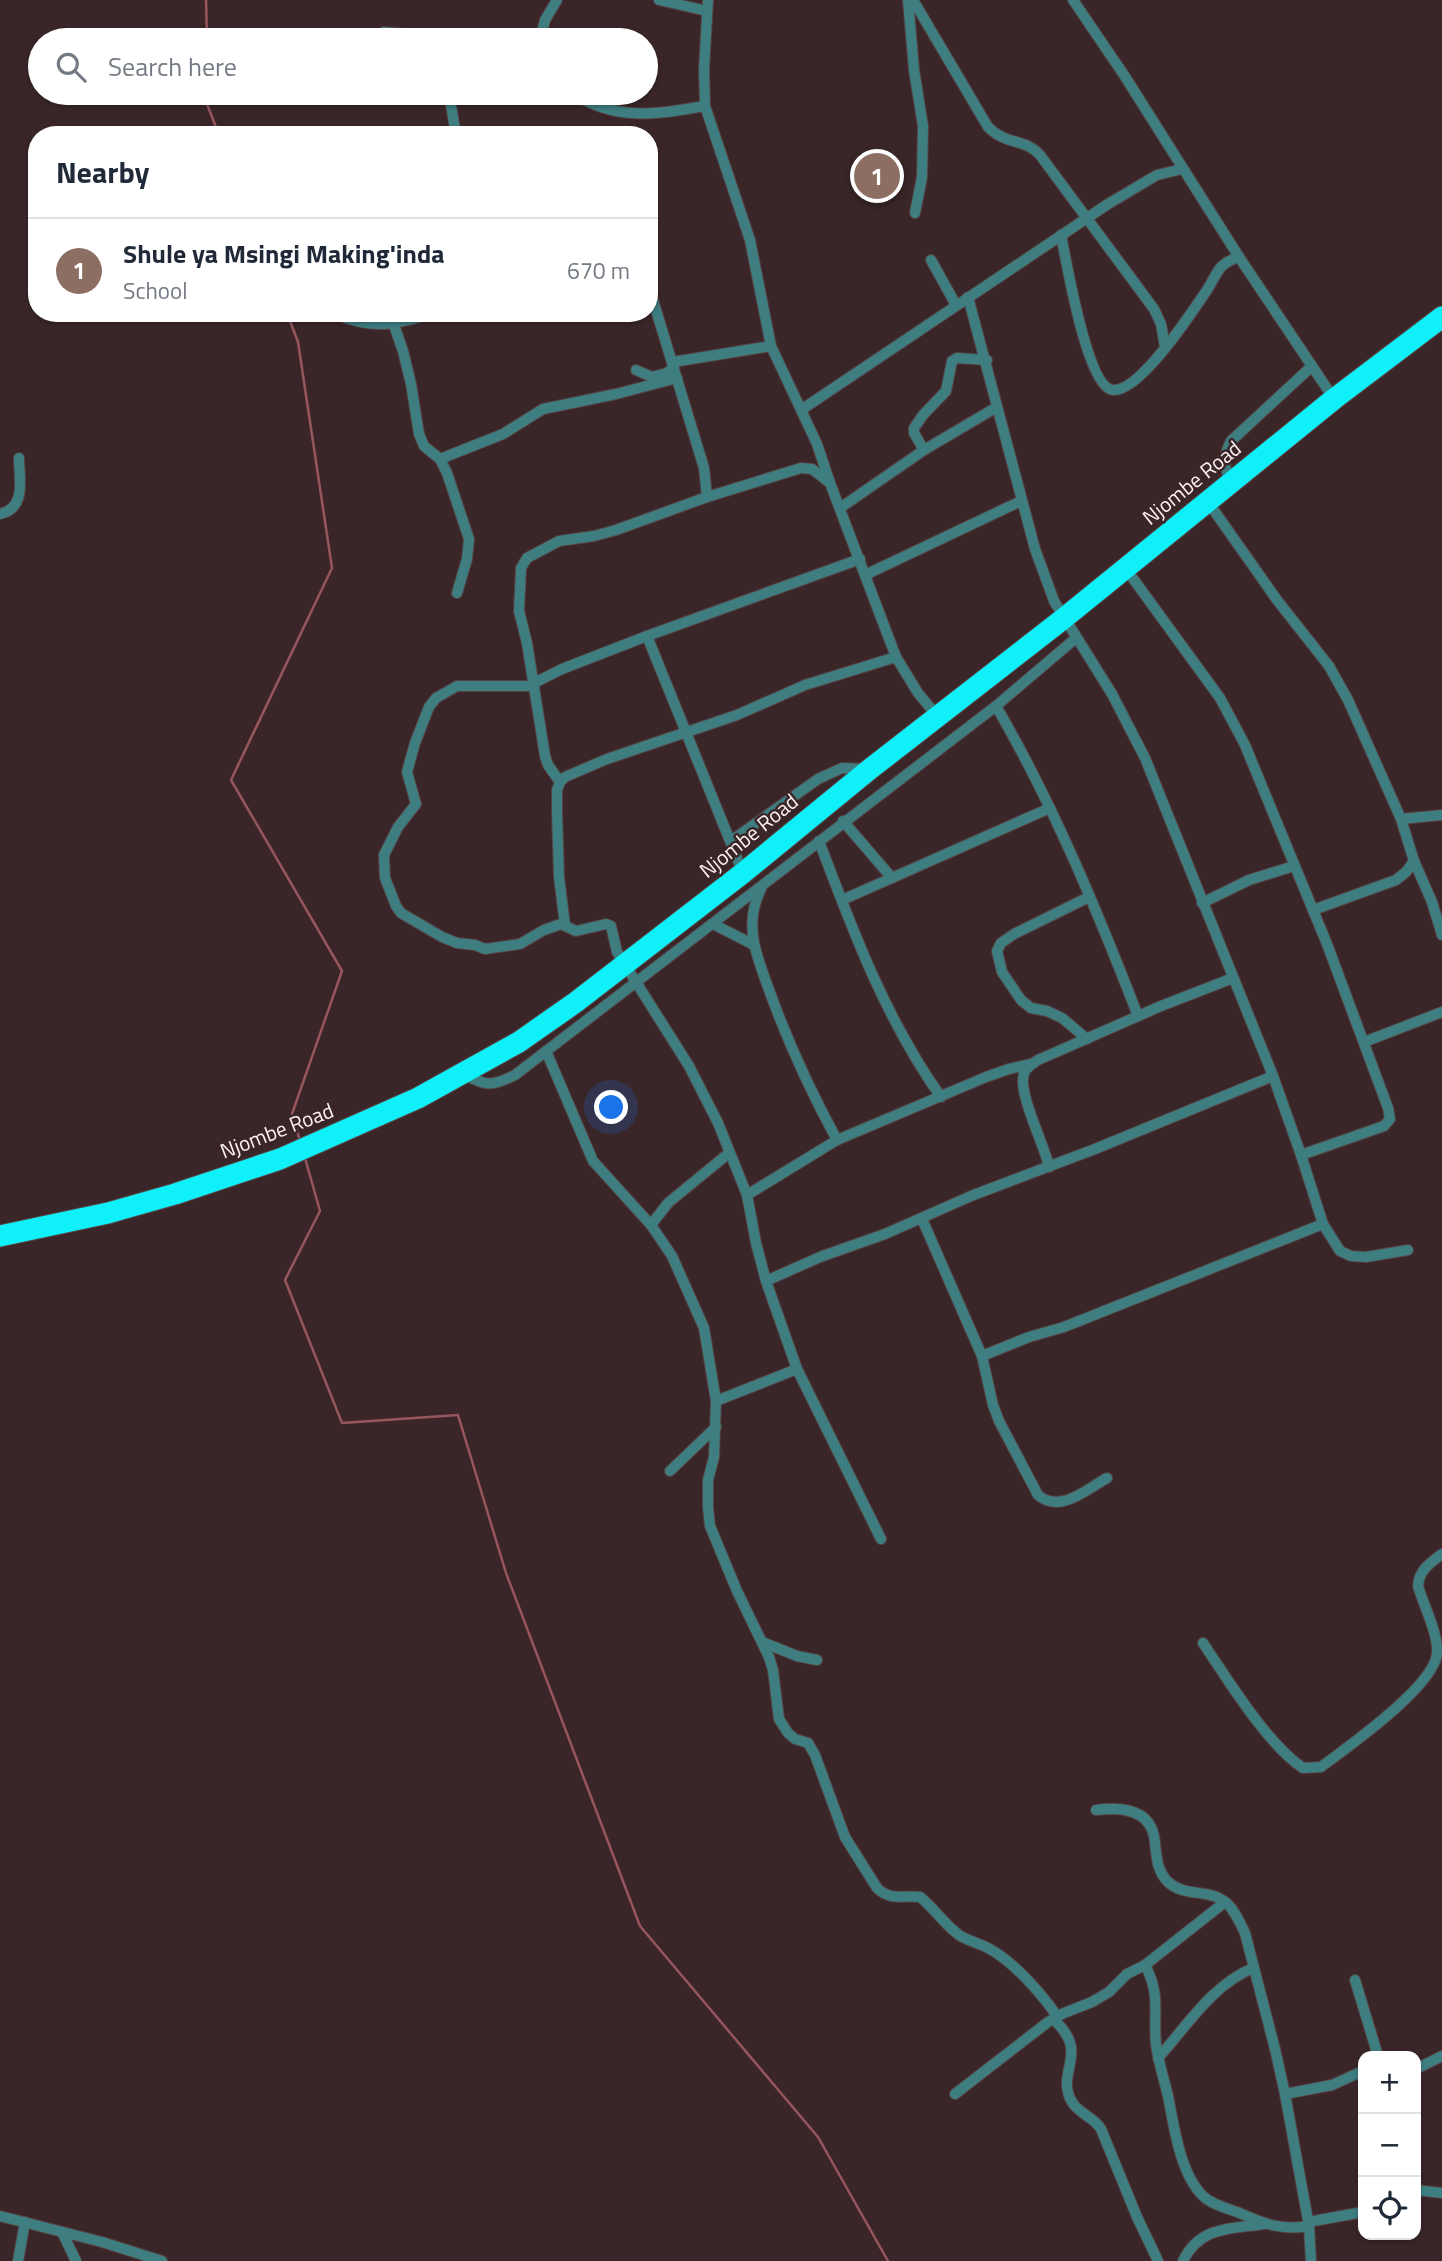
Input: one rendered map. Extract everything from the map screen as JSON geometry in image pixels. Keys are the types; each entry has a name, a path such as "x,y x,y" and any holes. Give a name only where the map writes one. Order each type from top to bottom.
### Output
{"highway":[{"name":"Njombe Road","path":"0,1236 108,1213 280,1159 418,1098 519,1042 631,972 743,873 870,769 1126,569 1334,399 1442,317"}],"street":[{"path":"543,28 557,0"},
{"path":"659,0 708,5 705,106 750,240 771,346 817,444 896,657 918,693 937,717"},
{"path":"911,0 914,70 923,126 922,177 915,213"},
{"path":"911,0 989,127 998,137 1034,149 1087,218 1158,317 1165,347"},
{"path":"1073,0 1124,75 1238,257 1334,399"},
{"path":"451,105 454,126"},
{"path":"599,105 635,114 656,114 705,106"},
{"path":"801,410 1087,218 1157,174 1182,169"},
{"path":"1061,235 1090,361 1102,384 1113,390 1128,386 1152,365 1208,290 1219,268 1227,260 1238,257"},
{"path":"931,260 956,305"},
{"path":"968,296 987,360 1021,501 1054,601 1112,694 1145,758 1273,1076 1322,1224 1340,1251 1351,1256 1366,1257 1408,1250"},
{"path":"658,315 704,468 707,497"},
{"path":"361,322 394,325 404,322"},
{"path":"394,325 411,384 419,434 429,452 440,460 447,473 469,539 467,559 457,593"},
{"path":"440,460 503,434 543,408 616,394 675,369 771,346"},
{"path":"923,450 914,428 946,391 952,361 957,358 987,360"},
{"path":"1230,484 1224,458 1231,441 1312,366"},
{"path":"636,370 652,377 675,369"},
{"path":"840,508 923,450 997,407"},
{"path":"0,514 12,509 18,502 19,458"},
{"path":"560,782 548,765 545,755 519,611 521,568 527,558 559,541 616,530 707,497 800,468 812,469 830,482"},
{"path":"865,575 1021,501"},
{"path":"1208,502 1277,600 1328,666 1360,724 1401,819 1414,860 1433,902 1442,935"},
{"path":"860,559 647,636 562,669 534,683 517,687 457,686 436,698 423,722 407,772 416,804 398,827 384,855 383,863 389,890 401,913 457,943 485,949 512,946 554,926 565,925 576,931 606,924 611,926 617,952 699,1084 747,1195 766,1282 797,1369 881,1539"},
{"path":"1126,569 1220,698 1245,745 1364,1041 1388,1108 1390,1119 1384,1126 1301,1155"},
{"path":"647,636 743,873"},
{"path":"463,1073 487,1085 499,1083 515,1075 546,1051 631,972 713,924 843,821 996,706 1076,638"},
{"path":"565,925 558,868 557,801 560,782 565,777 607,759 737,715 805,685 896,657"},
{"path":"996,706 1023,752 1050,808 1113,950 1138,1016"},
{"path":"731,841 824,775 842,768 870,769"},
{"path":"842,900 1050,808"},
{"path":"1401,819 1442,815"},
{"path":"843,821 892,878"},
{"path":"819,841 876,983 905,1042 941,1097"},
{"path":"1312,910 1395,880 1406,872 1414,860"},
{"path":"1202,903 1249,880 1294,866"},
{"path":"762,887 754,904 754,945 805,1078 837,1140"},
{"path":"1087,1039 1062,1018 1031,1008 1021,1000 1002,972 997,951 1000,943 1014,934 1089,897"},
{"path":"713,924 754,945"},
{"path":"747,1195 837,1140 1009,1069 1031,1064 1138,1016 1233,978"},
{"path":"1364,1041 1442,1012"},
{"path":"546,1051 593,1161 651,1225 672,1256 704,1328 716,1401 714,1457 709,1480 710,1526 773,1670 779,1718 788,1733 795,1739 808,1743 815,1755 845,1837 877,1888 884,1895 899,1898 920,1896 960,1936 998,1954 1038,1990 1071,2044 1068,2084 1072,2102 1101,2129 1158,2261"},
{"path":"1031,1064 1025,1070 1025,1096 1049,1167"},
{"path":"766,1282 820,1257 885,1234 971,1196 1273,1076"},
{"path":"651,1225 668,1203 729,1153"},
{"path":"922,1219 982,1356 999,1421 1038,1495 1044,1500 1065,1502 1107,1478"},
{"path":"982,1356 1063,1327 1322,1224"},
{"path":"716,1401 797,1369"},
{"path":"670,1471 716,1427"},
{"path":"1203,1643 1281,1749 1303,1768 1321,1767 1413,1692 1439,1659 1436,1640 1418,1586 1418,1576 1442,1554"},
{"path":"762,1642 817,1660"},
{"path":"1096,1810 1130,1810 1140,1816 1152,1829 1158,1867 1166,1880 1186,1892 1213,1896 1225,1902 1245,1933 1275,2049 1308,2224 1311,2261"},
{"path":"955,2094 1055,2018 1109,1992 1127,1974 1145,1965 1225,1902"},
{"path":"1145,1965 1154,1982 1158,2058 1182,2156 1197,2190 1206,2199 1265,2224 1288,2228 1358,2214"},
{"path":"1158,2058 1222,1986 1240,1973 1253,1968"},
{"path":"1355,1980 1376,2051"},
{"path":"1421,2066 1442,2056"},
{"path":"1284,2094 1332,2085 1358,2073"},
{"path":"1421,2191 1442,2193"},
{"path":"0,2216 102,2242 162,2261"},
{"path":"18,2261 25,2222"},
{"path":"1183,2261 1189,2250 1203,2236 1223,2229 1265,2224"},
{"path":"62,2232 76,2261"}],"waterway":[{"path":"206,0 207,28"},
{"path":"207,105 216,126"},
{"path":"290,322 298,342 332,568 231,780 342,971 292,1114 300,1141"},
{"path":"305,1158 320,1211 285,1280 342,1423 458,1415 506,1573 640,1926 818,2137 888,2261"}],"place":[{"name":"Shule ya Msingi Making'inda","path":"877,176"}]}
